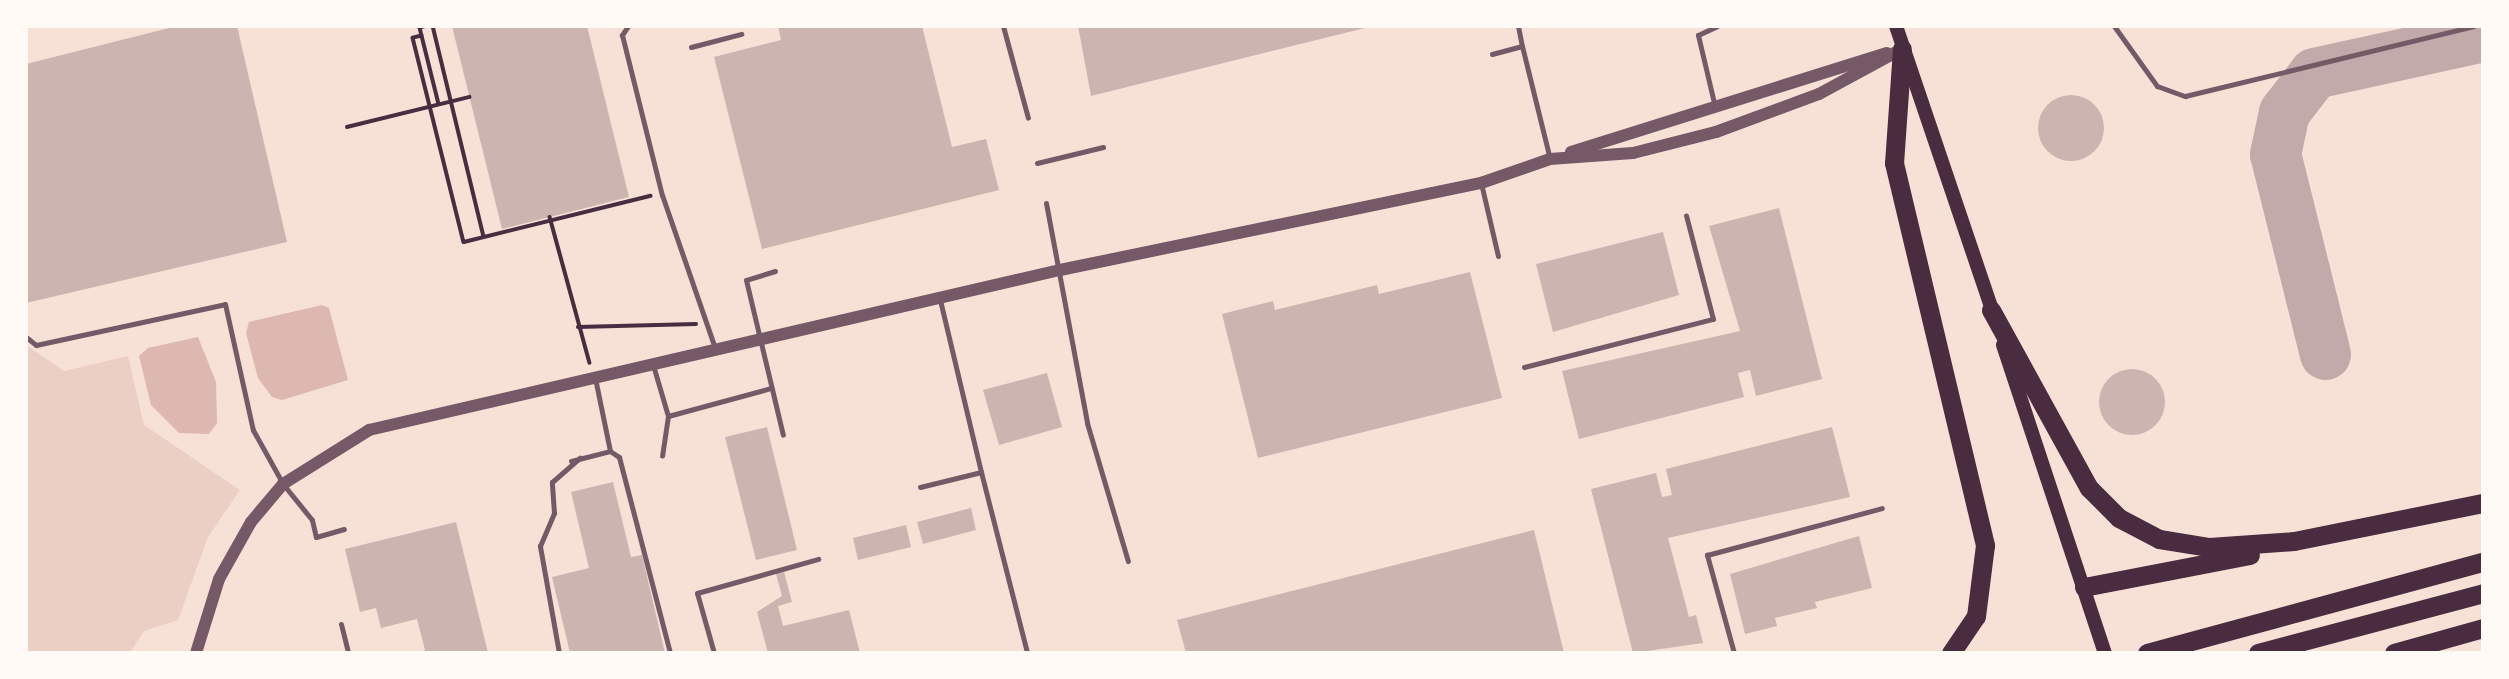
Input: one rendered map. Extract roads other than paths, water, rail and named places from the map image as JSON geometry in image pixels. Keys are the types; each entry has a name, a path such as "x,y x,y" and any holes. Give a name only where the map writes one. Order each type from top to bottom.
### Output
{"highway":[{"path":"1902,50 1894,163 1985,545 1976,616 1951,653"},
{"path":"1992,310 2075,465 2119,519 2178,544 2294,541"},
{"path":"2084,587 2483,503"},
{"path":"2147,653 2483,562"},
{"path":"2258,653 2483,593"},
{"path":"2394,653 2483,628"}],"main road":[{"path":"1896,26 2105,653"}],"street":[{"path":"196,653 219,579 251,522 283,484 369,430 595,375 1059,270 1481,183 1625,130 1716,109 1902,50"},
{"path":"1556,157 1633,153 1716,132 1819,94 1902,50"}],"lane":[{"path":"628,26 622,35 662,193 715,348"},
{"path":"1003,26 1028,118"},
{"path":"1518,26 1556,157"},
{"path":"1716,109 1698,35 1717,26"},
{"path":"2114,26 2157,86 2185,96 2474,26"},
{"path":"691,47 741,34"},
{"path":"1492,54 1522,46"},
{"path":"1037,163 1104,147"},
{"path":"1481,183 1498,256"},
{"path":"1046,203 1087,423 1128,561"},
{"path":"1524,367 1713,319 1686,215"},
{"path":"775,271 746,280 783,435"},
{"path":"939,297 1027,653"},
{"path":"26,337 36,345 225,304 239,388 253,430 283,484 312,520 316,537 344,529"},
{"path":"653,362 668,415 662,456"},
{"path":"595,375 610,452"},
{"path":"668,415 771,388"},
{"path":"570,461 610,452 620,457 670,653"},
{"path":"559,653 540,546 554,513 552,482 580,458"},
{"path":"920,487 981,472"},
{"path":"1734,653 1707,555 1882,508"},
{"path":"714,653 697,593 818,559"},
{"path":"341,624 348,653"}]}
